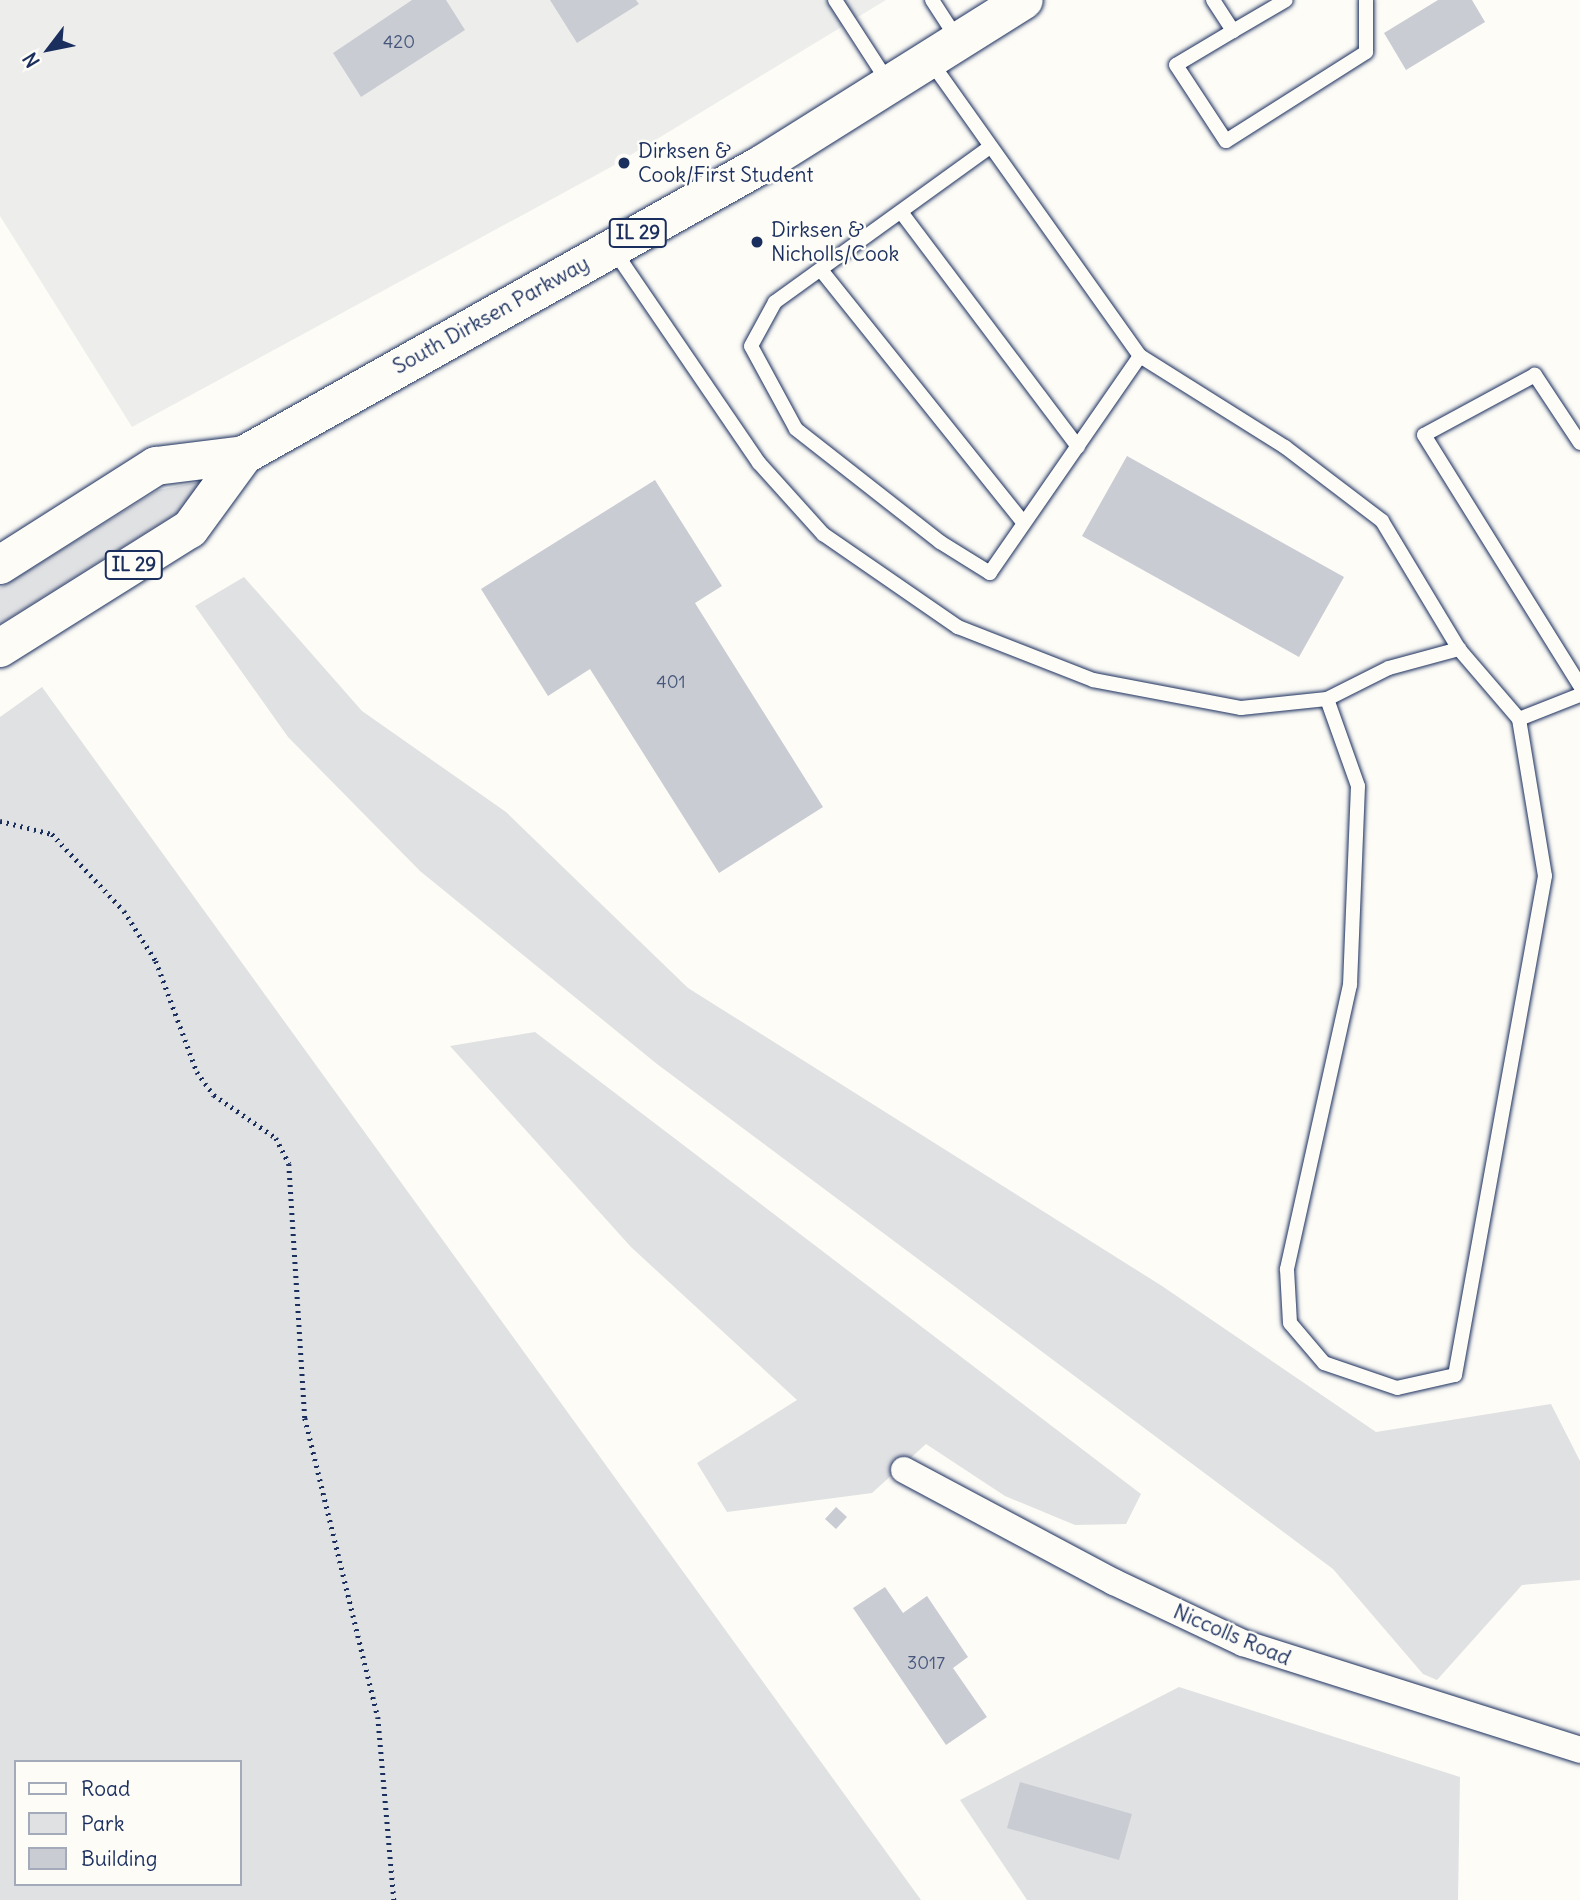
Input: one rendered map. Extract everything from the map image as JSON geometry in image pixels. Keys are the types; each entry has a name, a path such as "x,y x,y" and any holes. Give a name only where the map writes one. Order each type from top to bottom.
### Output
{"main road":[{"name":"South Dirksen Parkway","path":"0,565 156,466 244,455 891,86 1013,3"},
{"name":"South Dirksen Parkway","path":"0,648 190,529 244,455"}],"street":[{"name":"Niccolls Road","path":"904,1470 1114,1582 1243,1643 1580,1750"}],"lane":[{"path":"835,0 891,86"},
{"path":"932,0 945,51 990,148 1140,356 1285,447 1382,521 1459,649 1519,719 1545,876 1455,1375 1397,1388 1324,1363 1290,1322 1287,1269 1350,985 1358,786 1327,699"},
{"path":"1213,0 1233,31"},
{"path":"1286,0 1176,65 1226,142 1366,52 1366,0"},
{"path":"990,148 775,302 751,346 796,429 929,534 990,573 1140,356"},
{"path":"901,212 1078,447"},
{"path":"612,247 758,463 804,514 823,534 958,627 1093,680 1241,708 1327,699 1389,668 1459,649"},
{"path":"821,270 1024,523"},
{"path":"1580,443 1535,375 1424,435 1580,687"},
{"path":"1519,719 1580,695"}],"path":[{"path":"0,821 52,834 124,911 156,961 197,1072 214,1095 276,1138 289,1164 305,1418 378,1717 394,1900"}],"shaded area":[{"path":"0,0 886,0 611,167 132,427 0,216"}],"green space":[{"path":"199,482 206,495 0,624 0,588 158,490"},
{"path":"244,577 362,711 506,812 688,988 1162,1286 1376,1432 1551,1404 1580,1461 1580,1580 1522,1585 1437,1680 1423,1674 1333,1569 657,1064 420,871 288,737 195,606"},
{"path":"42,687 921,1900 0,1900 0,717"},
{"path":"535,1032 1141,1494 1126,1524 1075,1525 1005,1496 926,1444 872,1493 727,1512 697,1463 797,1400 631,1247 450,1046"},
{"path":"1179,1687 1460,1777 1458,1900 1027,1900 960,1800"}],"building":[{"path":"412,0 446,0 465,30 361,97 333,53"},
{"path":"550,0 636,0 639,4 577,43"},
{"path":"1438,0 1472,0 1485,22 1406,70 1384,33"},
{"path":"1127,456 1344,577 1299,657 1082,536"},
{"path":"655,480 722,586 695,603 823,807 719,873 590,669 548,696 481,589"},
{"path":"836,1507 847,1517 836,1529 825,1519"},
{"path":"885,1587 903,1613 927,1596 968,1657 953,1668 987,1717 946,1745 853,1608"},
{"path":"1020,1782 1132,1814 1119,1860 1007,1828"}],"place":[{"name":"Dirksen & Cook/First Student","path":"624,163"},
{"name":"Dirksen & Nicholls/Cook","path":"757,242"}]}
